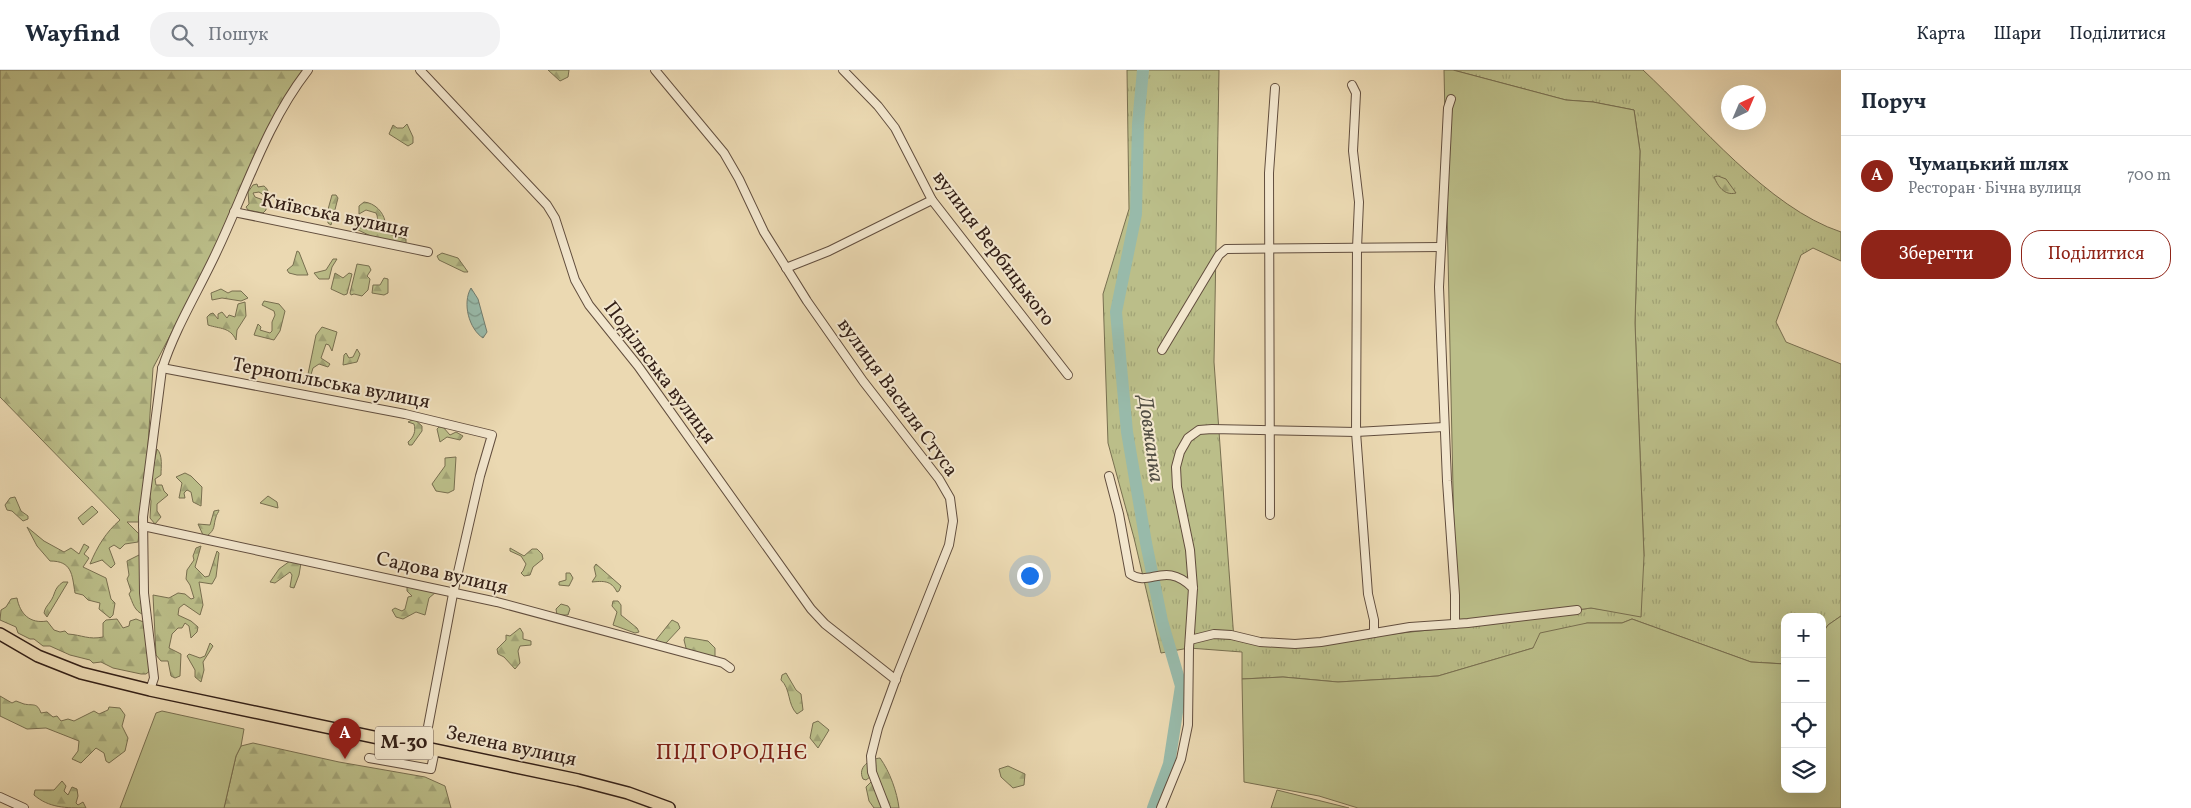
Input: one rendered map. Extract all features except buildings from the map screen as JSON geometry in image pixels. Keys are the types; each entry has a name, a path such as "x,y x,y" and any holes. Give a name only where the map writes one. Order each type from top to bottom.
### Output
{"highway":[{"name":"Зелена вулиця","path":"0,634 38,656 81,673 150,690 578,780 628,793 669,808"}],"street":[{"path":"150,690 154,678 144,593 143,526 162,368 168,351 218,250 272,128 308,70"},
{"name":"Подільська вулиця","path":"420,70 547,205 555,218 575,280 589,305 638,366 810,609 825,624 896,680"},
{"name":"вулиця Василя Стуса","path":"655,70 724,153 739,179 764,232 786,268 863,382 939,479 950,498 954,521 949,545 878,728 872,756 872,772 886,808"},
{"name":"вулиця Вербицького","path":"843,70 878,106 895,128 932,200 1068,375"},
{"path":"1352,86 1356,93 1353,151 1359,202 1356,248 1356,432 1368,594 1374,620 1374,633"},
{"path":"1270,515 1268,430 1269,172 1275,88"},
{"path":"1451,98 1448,108 1439,287 1444,427 1455,595 1455,624"},
{"path":"786,268 829,251 932,200"},
{"name":"Київська вулиця","path":"234,212 428,252"},
{"path":"1162,350 1220,255 1226,249 1441,247"},
{"name":"Тернопільська вулиця","path":"162,368 405,414 492,434 480,476 453,594"},
{"path":"1161,808 1172,777 1179,766 1188,725 1193,588 1190,550 1177,487 1176,467 1180,452 1188,438 1199,430 1356,432 1444,427"},
{"path":"1109,476 1119,514 1130,574 1140,579 1160,574 1174,576 1185,580 1193,588"},
{"name":"Садова вулиця","path":"143,526 497,602 723,663 730,668"},
{"path":"369,758 431,769 429,749 453,594"},
{"path":"1190,640 1214,634 1231,635 1260,642 1295,644 1330,641 1410,627 1455,624 1577,610"},
{"path":"0,797 24,808"}],"green space":[{"path":"0,70 303,70 256,151 215,250 153,368 143,522 127,522 139,534 138,542 125,544 120,549 114,545 109,548 115,564 111,568 102,560 90,564 102,540 120,520 0,397"},
{"path":"548,70 569,70 568,77 560,81"},
{"path":"1127,70 1219,70 1214,362 1234,640 1284,646 1456,627 1591,608 1613,611 1644,556 1635,323 1640,151 1634,110 1593,102 1566,100 1453,70 1643,70 1711,138 1761,184 1787,204 1814,220 1841,232 1841,261 1813,248 1801,255 1776,322 1786,342 1841,364 1841,616 1826,628 1826,613 1781,613 1781,664 1751,662 1632,619 1622,623 1587,623 1533,648 1438,676 1338,682 1283,677 1242,679 1242,652 1189,648 1161,653 1134,538 1108,443 1103,294 1129,209"},
{"path":"1444,70 1453,70 1566,100 1593,102 1634,110 1640,151 1635,323 1644,556 1641,617 1591,608 1456,627"},
{"path":"407,124 413,137 413,143 408,146 389,134 393,125 397,128 403,128"},
{"path":"1718,176 1726,179 1736,193 1732,194 1722,190 1714,177"},
{"path":"257,184 258,187 264,186 268,191 267,197 259,192 253,193 255,197 266,201 266,210 263,213 248,210 246,207 249,204 248,192 253,185"},
{"path":"332,195 336,195 338,198 331,225 328,223 327,213"},
{"path":"364,202 372,204 380,211 385,221 385,233 406,239 406,245 377,239 356,229 355,223 361,221 364,227 374,229 377,223 376,213 366,210 359,214 359,206"},
{"path":"297,251 308,275 297,275 289,273 287,270 293,265"},
{"path":"442,253 458,258 468,272 464,272 439,260 437,256"},
{"path":"333,259 337,259 332,267 329,279 319,279 314,273 326,270"},
{"path":"357,264 369,266 371,270 367,276 370,279 368,290 362,296 351,295 350,293"},
{"path":"335,273 343,278 349,273 352,274 347,294 344,295 331,289"},
{"path":"384,278 388,279 388,293 384,295 372,293 373,285 380,285"},
{"path":"221,289 228,293 241,291 248,298 241,301 222,298 212,300 211,293"},
{"path":"264,301 279,304 285,311 280,331 274,340 254,335 258,324 261,327 260,330 270,333 272,331 274,311 262,305"},
{"path":"245,302 246,316 237,330 236,340 228,331 208,325 207,317 210,314 213,313 218,319 218,314 222,312 227,318 229,315 235,317 238,304"},
{"path":"322,327 337,332 332,351 329,345 326,344 321,358 330,364 328,367 319,364 313,368 309,381 307,379 316,335"},
{"path":"357,349 360,354 357,362 343,365 344,355 346,353 349,358 353,357"},
{"path":"414,419 422,426 422,431 412,445 409,445 408,442 413,436 415,429 414,424 408,422"},
{"path":"443,427 450,435 456,432 463,436 460,440 447,437 440,442 437,429"},
{"path":"157,449 161,458 161,475 155,479 156,485 162,485 168,495 157,504 157,511 161,517 155,524 150,518 151,501 148,490"},
{"path":"456,457 454,490 448,493 436,491 432,484 445,466 445,458"},
{"path":"185,473 202,487 201,506 193,502 191,492 187,490 184,493 185,498 179,498 182,483 176,477"},
{"path":"268,496 277,502 278,508 260,503"},
{"path":"15,497 21,511 28,516 28,519 23,521 12,511 7,510 5,505 10,498"},
{"path":"92,506 98,512 83,525 78,518"},
{"path":"219,510 212,531 207,536 203,535 198,524 210,525 214,511"},
{"path":"27,527 44,541 64,552 71,548 79,554 84,544 89,547 84,554 89,558 83,567 106,578 111,599 115,603 113,615 110,618 99,609 100,603 88,600 83,595 75,593 70,570 63,563 50,561 37,546"},
{"path":"201,546 195,567 205,577 209,576 217,551 219,553 216,577 212,584 199,582 203,605 200,615 184,604 179,608 178,615 191,621 198,627 197,632 191,638 189,626 185,623 182,628 178,628 172,634 169,648 181,654 180,676 175,678 171,676 168,661 161,661 156,655 153,595 169,598 178,593 185,594 191,599 194,598 186,579 187,570 194,560 193,556 196,548"},
{"path":"510,548 524,556 532,549 537,549 542,554 543,559 533,567 530,575 524,576 521,573 526,564 521,556 510,551"},
{"path":"139,555 142,560 144,615 133,604 129,594 131,591 127,579 129,575 127,561"},
{"path":"290,561 301,563 294,588 290,587 292,575 290,572 275,583 270,582 279,569"},
{"path":"596,564 621,586 619,591 617,592 612,585 606,582 592,582 596,576 594,567"},
{"path":"566,573 570,573 573,578 569,586 559,585 559,582 566,580"},
{"path":"63,582 68,582 47,617 44,613 46,608 56,589"},
{"path":"407,586 436,592 429,598 425,615 416,612 403,619 396,617 392,610 395,608 402,611 405,609 408,597 412,596 407,591"},
{"path":"17,598 18,604 27,617 41,622 47,621 54,630 65,631 68,634 89,638 103,637 103,623 106,620 117,619 123,628 129,626 130,621 136,619 146,623 152,669 146,674 141,674 113,668 101,662 93,663 90,660 70,655 50,646 43,646 34,639 18,633 16,627 0,620 1,610 6,607 11,599"},
{"path":"613,601 618,601 621,605 621,615 637,628 639,632 635,633 613,625 617,612 612,606"},
{"path":"561,604 568,606 570,609 568,615 557,615 556,609"},
{"path":"1841,616 1841,808 1358,808 1319,796 1244,782 1242,679 1283,677 1338,682 1438,676 1533,648 1540,633 1587,623 1622,623 1632,619 1751,662 1781,664 1781,793 1826,793 1826,628"},
{"path":"672,620 678,623 680,628 666,643 662,644 656,640"},
{"path":"520,628 523,633 523,639 531,641 531,645 520,646 518,651 520,663 515,669 504,657 498,654 497,649 506,640 506,635 510,636"},
{"path":"685,637 708,641 715,648 715,656 712,661 687,652"},
{"path":"210,643 213,646 203,662 204,670 201,682 195,677 195,670 187,656 189,654 200,658 205,656"},
{"path":"786,673 796,690 801,694 803,710 797,714 781,680 782,675"},
{"path":"0,696 12,703 16,701 34,705 41,713 47,712 53,717 57,716 61,721 68,719 74,721 94,711 99,714 108,710 109,707 120,708 125,715 122,726 128,738 125,751 109,763 106,761 104,753 96,748 81,763 72,759 78,751 79,741 46,728 27,729 0,716"},
{"path":"162,711 244,729 224,808 120,808 156,713"},
{"path":"818,721 829,730 818,748 810,738 813,723"},
{"path":"253,743 339,762 425,777 445,786 451,808 224,808 236,756 241,746"},
{"path":"880,758 887,769 897,795 899,808 874,808 869,801 866,787 872,781 870,777 866,780 863,779 863,767 872,760"},
{"path":"1008,766 1025,774 1024,785 1013,788 1001,777 999,769"},
{"path":"62,781 66,786 64,791 68,795 72,787 77,789 76,803 78,805 83,802 86,808 52,805 34,795 35,790 54,790"},
{"path":"1277,790 1349,808 1271,808"}],"water":[{"path":"471,288 478,299 487,332 483,338 474,328 468,315 467,301"}],"waterway":[{"name":"Довжанка","path":"1143,70 1138,124 1136,214 1116,312 1127,432 1146,543 1162,621 1181,686 1169,764 1153,808"}],"place":[{"name":"Чумацький шлях","path":"345,759"}],"district":[{"name":"ПІДГОРОДНЄ","path":"732,753"}]}
